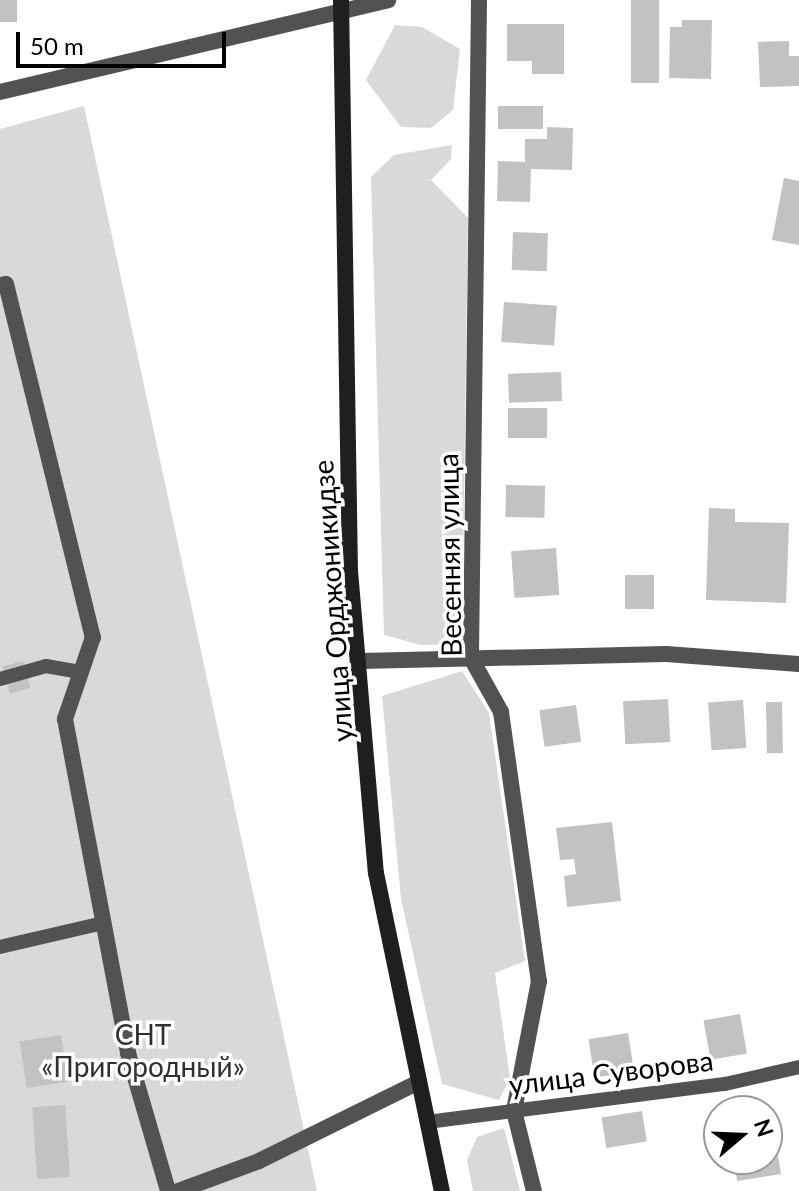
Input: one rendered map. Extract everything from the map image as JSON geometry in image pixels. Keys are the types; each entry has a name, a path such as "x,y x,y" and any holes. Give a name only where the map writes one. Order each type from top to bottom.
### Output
{"main road":[{"name":"улица Орджоникидзе","path":"341,4 350,571 376,873 442,1191"}],"street":[{"path":"0,92 341,4 388,0"},
{"name":"Весенняя улица","path":"479,0 471,658 501,712 539,981 514,1111 534,1191"},
{"path":"0,285 6,284 93,637 65,719 128,1053 168,1191"},
{"path":"360,661 666,654 799,664"},
{"path":"178,1191 259,1161 419,1082"}],"lane":[{"path":"0,679 46,666 81,672"},
{"path":"0,947 103,923"},
{"name":"улица Суворова","path":"427,1122 725,1084 799,1067"}],"green space":[{"path":"395,25 422,27 460,49 453,110 431,128 401,127 366,80"},
{"name":"СНТ «Пригородный»","path":"84,106 317,1191 0,1191 0,129"},
{"path":"452,145 451,159 431,180 468,218 462,644 421,645 384,635 371,177 394,155"},
{"path":"462,671 489,713 525,961 495,973 510,1078 499,1100 442,1084 401,899 382,696"},
{"path":"504,1128 520,1191 473,1191 467,1160 477,1137"}],"building":[{"path":"0,0 17,0 17,22 0,22"},
{"path":"631,0 659,0 659,83 631,83"},
{"path":"682,20 712,20 711,79 669,78 670,27 682,27"},
{"path":"507,24 564,24 564,74 532,74 532,61 507,61"},
{"path":"789,41 789,56 799,56 799,86 760,87 758,42"},
{"path":"498,106 543,106 543,129 498,129"},
{"path":"547,127 573,128 572,170 531,169 530,202 497,201 498,161 525,162 525,139 547,139"},
{"path":"784,178 799,181 799,245 772,240"},
{"path":"513,232 548,233 547,271 512,270"},
{"path":"504,302 557,306 554,346 501,342"},
{"path":"561,372 562,401 509,403 508,374"},
{"path":"508,408 547,408 547,438 508,438"},
{"path":"506,485 545,486 544,518 505,517"},
{"path":"709,508 735,509 735,522 789,523 786,603 706,600"},
{"path":"556,548 559,595 514,598 511,551"},
{"path":"625,575 654,575 654,609 625,609"},
{"path":"23,661 30,688 10,693 3,666"},
{"path":"668,699 670,742 625,744 623,701"},
{"path":"743,700 746,748 711,750 708,702"},
{"path":"766,702 782,702 783,753 767,753"},
{"path":"576,705 581,742 545,747 539,710"},
{"path":"612,822 621,901 567,907 564,876 576,874 574,859 560,860 556,828"},
{"path":"740,1014 747,1053 711,1060 704,1020"},
{"path":"628,1033 634,1072 595,1078 588,1039"},
{"path":"61,1035 68,1081 27,1088 20,1042"},
{"path":"65,1105 70,1177 37,1179 32,1107"},
{"path":"642,1111 647,1142 606,1148 602,1117"},
{"path":"736,1175 775,1175 737,1181"}]}
